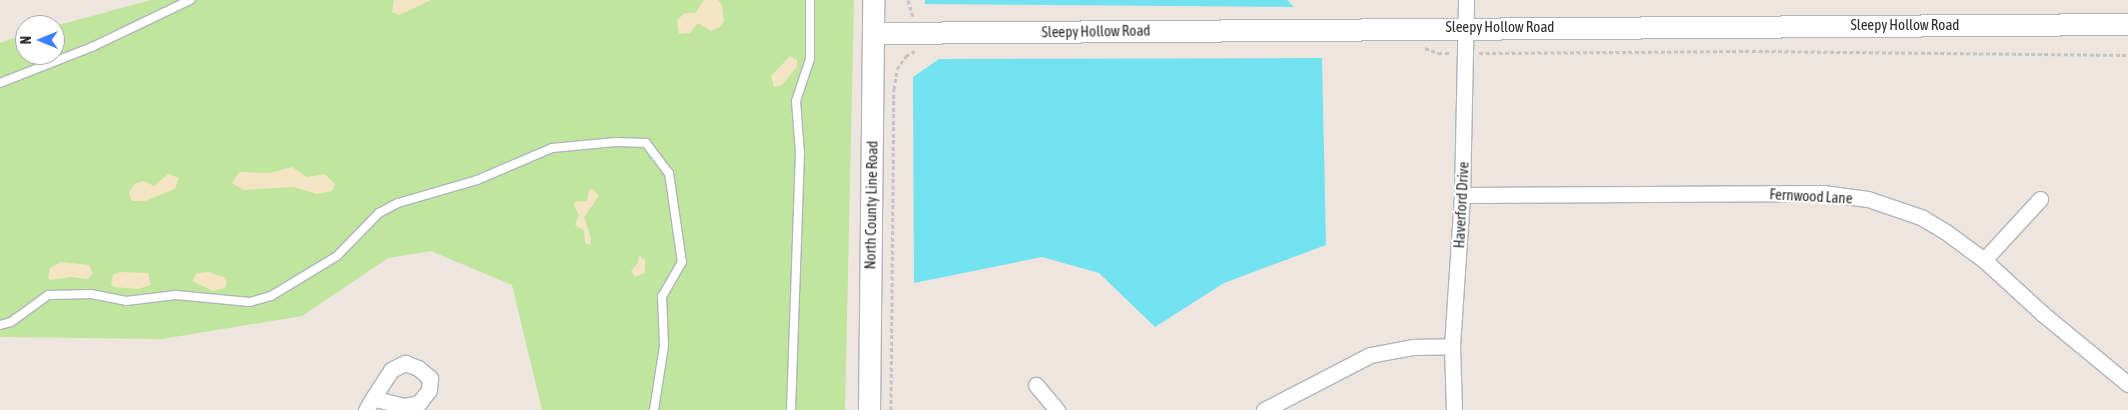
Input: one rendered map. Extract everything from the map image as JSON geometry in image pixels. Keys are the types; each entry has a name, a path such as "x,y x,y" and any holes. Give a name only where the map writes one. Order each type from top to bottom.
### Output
{"street":[{"name":"North County Line Road","path":"869,410 873,0"},
{"name":"Haverford Drive","path":"1454,410 1452,346 1462,195 1466,0"},
{"name":"Sleepy Hollow Road","path":"873,34 1466,27 2128,24"},
{"name":"Fernwood Lane","path":"1462,195 1846,196 1868,199 1921,217 1984,260 2043,314 2128,384"},
{"path":"1984,260 2040,200"},
{"path":"1264,410 1370,355 1413,347 1452,346"},
{"path":"1036,385 1058,410"}],"lane":[{"path":"0,83 92,47 190,0"},
{"path":"790,410 799,163 796,100 810,59 810,0"},
{"path":"0,324 11,322 48,295 91,294 126,301 176,296 250,302 271,296 337,256 379,213 398,203 477,180 552,148 616,142 646,143 669,173 682,262 662,296 664,346 654,410"}],"path":[{"path":"1418,46 1438,53 2128,55"},
{"path":"891,410 894,89 897,69 906,56 923,47"}],"green space":[{"path":"151,0 854,0 845,410 542,410 512,285 431,251 388,258 302,316 162,339 0,337 0,43 15,38 15,65 65,65 65,23"}],"sand":[{"path":"394,0 431,0 399,15 392,12"},
{"path":"704,0 718,0 722,5 724,21 720,27 711,31 698,23 690,33 679,34 677,20 685,13 695,13"},
{"path":"790,56 797,60 797,67 782,85 774,87 771,76"},
{"path":"292,167 307,177 325,174 335,184 332,191 317,194 293,187 243,190 232,183 239,172 270,173"},
{"path":"168,174 179,178 175,189 145,201 132,201 129,193 134,184 144,181 154,186"},
{"path":"592,188 599,196 584,217 591,238 590,245 585,243 584,230 575,225 579,215 574,206 575,202 587,201 589,190"},
{"path":"639,255 645,260 645,273 635,277 631,271 638,263"},
{"path":"61,262 89,265 93,274 87,279 71,277 51,280 48,278 50,268"},
{"path":"119,272 148,273 151,285 138,289 114,287 111,284 113,275"},
{"path":"208,272 224,277 227,282 225,288 213,291 192,281 197,273"}],"water":[{"path":"925,0 1287,0 1294,7 925,4"},
{"path":"1322,58 1326,245 1224,283 1155,327 1099,273 1042,257 914,283 913,77 939,59"}]}
